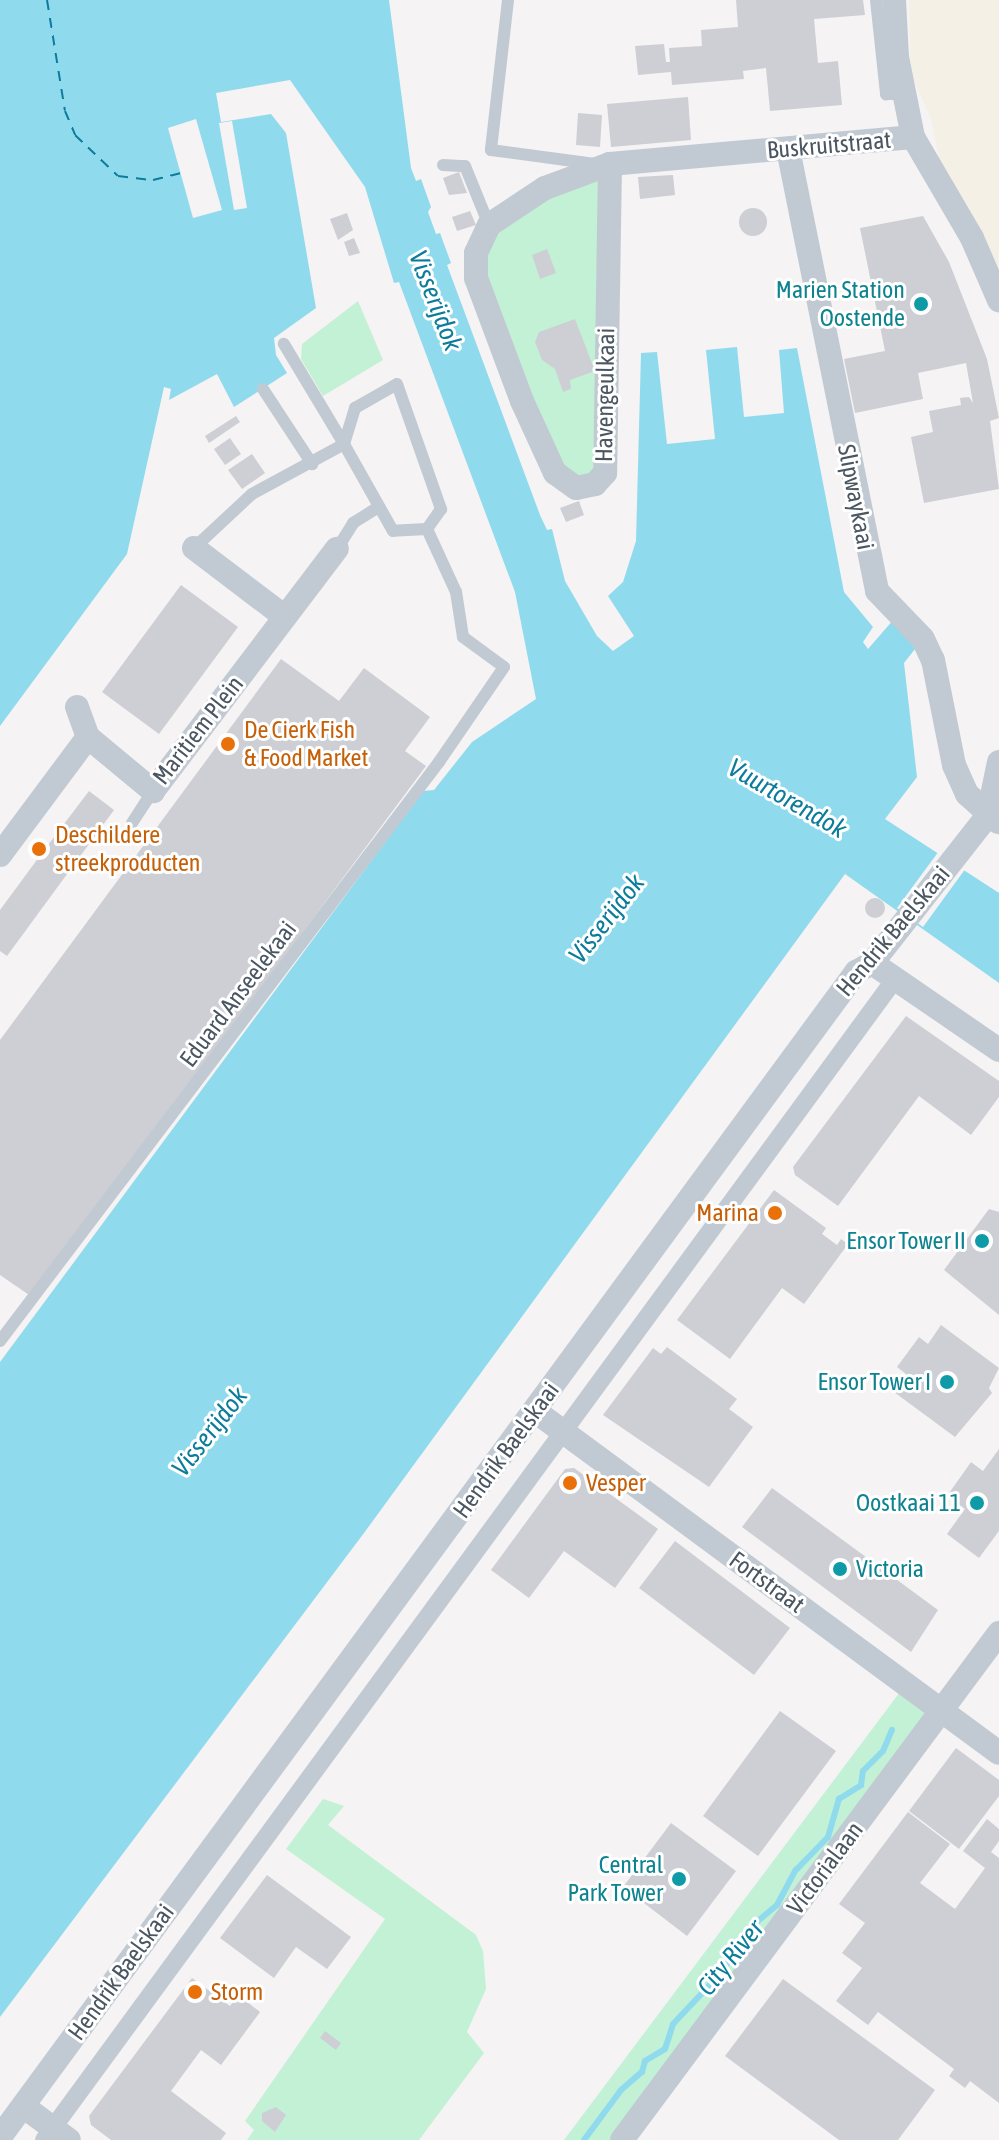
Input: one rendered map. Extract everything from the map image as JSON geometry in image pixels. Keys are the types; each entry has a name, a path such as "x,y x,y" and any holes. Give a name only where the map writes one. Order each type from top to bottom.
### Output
{"street":[{"path":"894,0 903,94 913,137"},
{"name":"Buskruitstraat","path":"610,164 913,137 972,238 999,300"},
{"name":"Slipwaykaai","path":"788,149 869,564 877,591 923,639 933,660 954,765 967,794 994,819"},
{"name":"Havengeulkaai","path":"489,225 476,253 476,278 522,401 555,473 576,488 595,484 605,473 610,164"},
{"path":"489,225 545,188 610,164"},
{"path":"194,548 285,617"},
{"name":"Maritiem Plein","path":"88,737 153,791 337,549"},
{"path":"0,855 88,737 77,707"},
{"name":"Hendrik Baelskaai","path":"0,2137 856,972 872,963 955,857 994,819 999,762"},
{"path":"872,963 999,1050"},
{"name":"Hendrik Baelskaai","path":"55,2136 563,1432 895,979"},
{"name":"Fortstraat","path":"535,1411 999,1753"},
{"name":"Victorialaan","path":"622,2140 999,1633"},
{"path":"23,2106 55,2136"}],"lane":[{"path":"508,0 491,150 610,164"},
{"path":"876,0 886,94 903,94"},
{"path":"443,165 465,166 489,225"},
{"path":"194,548 252,494 344,444 355,408 397,384 441,509 427,529 393,531 377,508 344,444 284,344"},
{"path":"263,389 312,464"},
{"path":"337,549 353,523 377,508"},
{"name":"Eduard Anseelekaai","path":"0,1341 439,762 504,667 463,637 456,592 427,529"},
{"path":"132,823 153,791"}],"green space":[{"path":"601,174 593,478 581,480 550,453 483,275 489,241 504,221"},
{"path":"358,301 383,360 323,396 301,359 302,344"},
{"path":"900,1692 932,1715 613,2140 564,2140"},
{"path":"323,1799 344,1806 328,1825 476,1935 483,1951 486,1989 467,2032 484,2053 419,2140 247,2140 254,2130 245,2121 385,1919 286,1849"}],"sand":[{"path":"909,0 999,0 999,268 941,170 931,119 911,73"}],"water":[{"path":"0,0 389,0 411,168 416,181 421,179 431,207 428,212 436,234 440,233 451,263 447,265 540,515 547,530 552,529 565,581 597,636 613,651 634,636 608,596 623,582 636,541 641,353 657,352 667,444 715,439 706,350 737,347 744,417 784,413 779,350 797,348 844,592 873,627 863,642 868,649 894,619 919,644 904,663 917,777 885,819 999,893 999,983 845,874 364,1533 0,2017 0,1362 423,791 434,790 472,742 536,699 515,592 399,282 394,283 365,187 290,80 216,93 221,122 271,114 286,133 316,308 274,338 276,355 287,373 234,407 217,374 169,400 171,389 164,387 127,554 0,726"}],"pier":[{"path":"196,119 222,210 193,218 168,128"},
{"path":"232,121 247,208 234,210 219,123"},
{"path":"939,851 966,868 923,927 897,908"}],"building":[{"path":"736,0 863,0 865,15 814,19 818,63 838,61 842,105 770,111 766,68 743,71 744,79 672,85 671,72 638,75 635,46 664,44 666,62 670,62 669,48 702,46 701,30 738,27"},
{"path":"688,97 691,140 611,147 607,104"},
{"path":"578,113 602,115 600,147 576,145"},
{"path":"459,172 467,193 449,195 443,178"},
{"path":"673,175 675,195 640,199 638,177"},
{"path":"753,208 763,212 767,222 763,232 753,236 743,232 739,222 743,212"},
{"path":"470,211 476,225 457,231 452,217"},
{"path":"347,213 353,230 338,240 330,219"},
{"path":"923,216 949,262 987,359 999,418 990,421 999,489 924,503 911,437 933,432 929,411 961,405 960,398 969,397 973,403 966,363 918,373 923,399 855,413 844,359 885,351 860,228"},
{"path":"354,238 360,253 349,256 344,242"},
{"path":"547,249 556,273 540,279 532,255"},
{"path":"575,319 595,371 570,380 571,389 563,392 555,369 542,360 535,342 539,332"},
{"path":"236,416 240,422 209,443 205,436"},
{"path":"230,438 241,454 225,465 214,449"},
{"path":"252,454 265,473 242,489 228,470"},
{"path":"579,501 584,515 566,522 560,508"},
{"path":"181,585 238,627 159,734 102,692"},
{"path":"281,659 339,701 364,668 430,717 405,751 426,766 32,1297 0,1275 0,1040"},
{"path":"89,791 114,810 7,956 0,951 0,910 39,857 34,853 40,845 45,849"},
{"path":"875,898 882,901 885,908 882,915 875,918 868,915 865,908 868,901"},
{"path":"906,1016 999,1081 999,1097 971,1135 919,1096 838,1206 795,1175 793,1167"},
{"path":"774,1190 826,1228 822,1234 837,1245 841,1239 848,1244 804,1304 782,1288 730,1359 677,1320"},
{"name":"Ensor Tower II","path":"989,1209 999,1212 999,1315 944,1270"},
{"name":"Ensor Tower I","path":"941,1325 999,1368 989,1388 992,1393 955,1437 894,1392 906,1374 897,1367 919,1337 928,1344"},
{"path":"667,1347 737,1399 729,1409 753,1427 709,1487 603,1415 653,1348 661,1354"},
{"name":"Oostkaai 11","path":"999,1449 999,1531 979,1558 947,1534 965,1509 947,1496 971,1462 983,1471"},
{"path":"574,1468 658,1529 615,1588 564,1551 529,1598 491,1570 565,1469"},
{"name":"Victoria","path":"772,1488 938,1610 911,1652 742,1527"},
{"path":"675,1541 790,1628 754,1675 639,1588"},
{"path":"780,1711 836,1751 758,1856 703,1816"},
{"path":"956,1748 999,1780 999,1796 959,1849 909,1811"},
{"path":"908,1812 950,1844 920,1883 955,1909 985,1868 963,1851 987,1819 999,1829 999,1841 991,1852 999,1858 999,2103 970,2081 965,2088 949,2076 954,2069 878,2012 868,2025 836,2001 862,1968 842,1953 865,1923 839,1904"},
{"name":"Central Park Tower","path":"671,1823 736,1871 687,1936 623,1887"},
{"path":"267,1875 351,1937 327,1969 296,1947 274,1978 220,1938"},
{"path":"192,1978 230,2006 238,1995 260,2012 221,2065 201,2050 171,2091 226,2133 221,2140 111,2140 91,2125 89,2116"},
{"path":"783,1979 935,2090 898,2140 839,2140 725,2056"},
{"path":"325,2031 341,2043 336,2050 320,2038"},
{"path":"276,2107 286,2115 275,2132 262,2121 262,2113"}],"waterway":[{"name":"City River","path":"584,2140 621,2090 642,2072 645,2061 665,2049 673,2024 723,1971 746,1931 777,1905 796,1870 828,1837 839,1799 861,1785 863,1771 883,1751 892,1730"}],"ferry route":[{"path":"47,0 65,111 75,135 118,176 153,180 181,173"}],"place":[{"name":"Marien Station Oostende","path":"921,304"},
{"name":"De Cierk Fish & Food Market","path":"228,744"},
{"name":"Deschildere streekproducten","path":"39,849"},
{"name":"Marina","path":"775,1213"},
{"name":"Ensor Tower II","path":"982,1241"},
{"name":"Ensor Tower I","path":"947,1382"},
{"name":"Vesper","path":"570,1483"},
{"name":"Oostkaai 11","path":"977,1503"},
{"name":"Victoria","path":"840,1569"},
{"name":"Central Park Tower","path":"679,1879"},
{"name":"Storm","path":"195,1992"}],"water label":[{"name":"Visserijdok","path":"435,301"},
{"name":"Vuurtorendok","path":"787,799"},
{"name":"Visserijdok","path":"607,919"},
{"name":"Visserijdok","path":"210,1432"}]}
